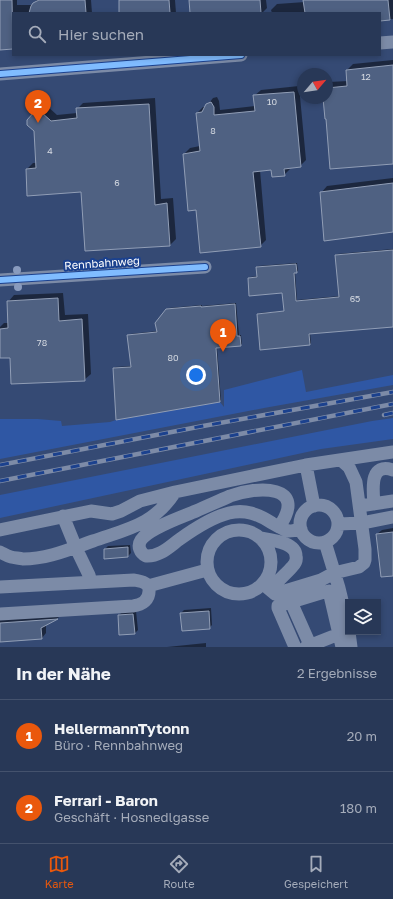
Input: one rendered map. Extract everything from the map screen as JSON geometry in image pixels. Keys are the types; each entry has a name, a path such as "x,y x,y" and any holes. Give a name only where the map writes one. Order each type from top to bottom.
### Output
{"street":[{"path":"381,43 393,42"},
{"path":"0,74 228,56"},
{"name":"Rennbahnweg","path":"0,280 205,267"},
{"path":"0,530 91,511 112,514 140,501 175,492 306,465 393,452"},
{"path":"295,647 278,606 291,602 322,586 334,573 359,567 364,563 365,556 362,523 356,482 349,467 342,460"},
{"path":"306,465 314,506"},
{"path":"374,504 373,484 376,473 386,468 393,470"},
{"path":"210,485 215,502"},
{"path":"279,527 287,512 288,505 288,501 283,495 277,492 263,490 243,492 215,502 161,526 140,540 139,550 146,556 154,556 210,521 236,511 245,511 256,514 279,527 289,531 301,529"},
{"path":"0,552 11,557 30,559 46,557 76,548 138,525 157,514 170,501 175,492"},
{"path":"360,506 393,501"},
{"path":"314,506 323,506 333,511 339,524 332,539 321,543 316,543 309,541 304,536 300,524 303,515 307,510 314,506"},
{"path":"63,516 91,582"},
{"path":"339,524 362,523 393,517"},
{"path":"239,530 250,532 260,538 277,541 293,548 296,555 293,566 276,582 267,587 241,595 230,593 216,586 207,570 206,559 209,548 216,539 230,531 239,530"},
{"path":"260,538 267,547 270,556 267,587 275,594 322,586 329,591 345,630"},
{"path":"325,542 334,573 345,630 342,647"},
{"path":"148,586 207,570"},
{"path":"0,587 134,580 145,583 148,586 149,591 147,600 139,605 133,606 0,614"},
{"path":"291,602 309,646 345,630"},
{"path":"347,635 351,647"}],"shaded area":[{"path":"302,370 306,392 393,375 393,385 264,408 0,459 0,419 38,419 61,421 62,426 110,422 220,402 224,407 224,390"},
{"path":"393,418 393,439 321,449 0,518 0,495"}],"building":[{"path":"0,0 12,0 12,49 0,50"},
{"path":"39,0 85,0 86,12 29,12 33,3"},
{"path":"119,0 169,0 170,12 119,12"},
{"path":"189,0 260,0 261,12 190,12"},
{"path":"303,0 388,0 390,20 381,21 381,12 305,12"},
{"path":"393,65 393,164 330,169 324,104 333,104 333,87 347,86 346,70"},
{"path":"294,92 301,167 284,169 285,176 272,177 271,170 253,172 261,247 200,253 196,210 188,211 183,154 200,151 196,113 202,112 206,104 211,102 214,107 214,115 255,111 253,95"},
{"path":"149,104 155,205 167,203 170,246 85,251 81,192 27,196 26,169 36,168 34,131 27,125 27,120 35,111 40,111 51,121 77,118 76,108"},
{"path":"393,183 393,232 324,241 320,192"},
{"path":"393,250 393,327 309,334 310,345 260,350 257,314 284,311 282,293 249,296 248,278 257,277 256,267 296,264 297,273 294,273 296,301 339,297 335,255"},
{"path":"58,298 59,321 82,319 85,381 11,384 10,358 0,358 0,329 8,328 7,301"},
{"path":"235,304 237,336 240,336 241,346 216,348 220,402 116,420 113,368 131,367 127,335 157,332 155,323 166,309"},
{"path":"393,532 393,576 381,577 376,534"},
{"path":"128,547 128,557 104,559 104,549"},
{"path":"209,611 210,629 182,631 180,613"},
{"path":"133,614 135,634 119,635 118,615"},
{"path":"58,619 41,628 42,639 0,642 0,623"}],"railway":[{"path":"0,465 203,426 393,392"},
{"path":"0,481 393,404"},
{"path":"384,415 393,413"}],"cycle path":[{"path":"0,74 228,56"},
{"path":"0,280 205,267"}],"place":[{"name":"Ferrari - Baron","path":"38,123"},
{"name":"HellermannTytonn","path":"223,352"}]}
